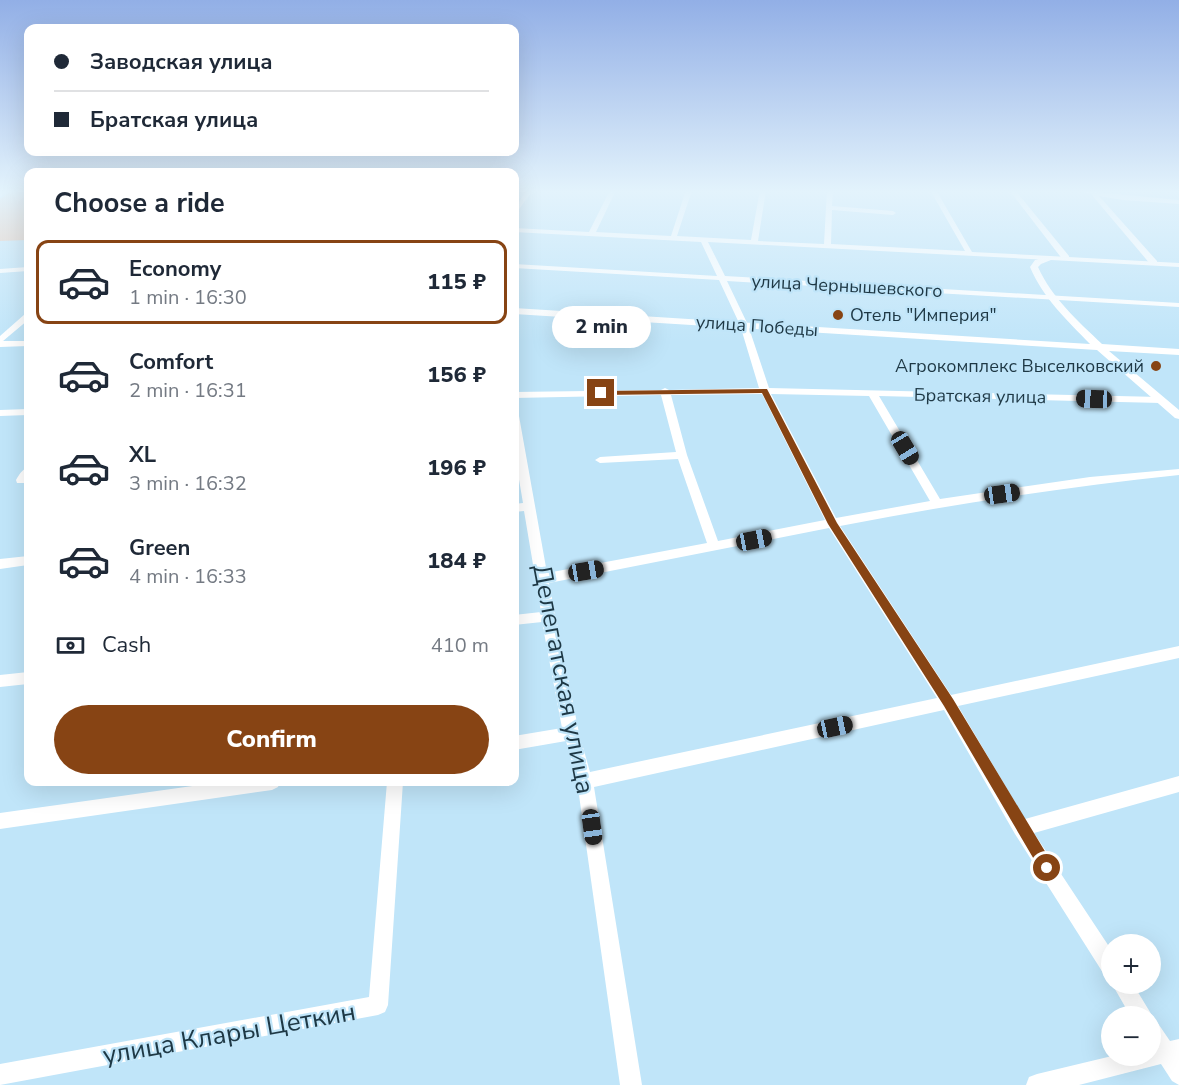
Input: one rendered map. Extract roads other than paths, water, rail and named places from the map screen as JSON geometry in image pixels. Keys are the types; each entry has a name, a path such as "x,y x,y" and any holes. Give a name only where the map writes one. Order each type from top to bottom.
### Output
{"street":[{"path":"704,241 744,325 765,391 833,524 948,703 1021,828 1101,952"},
{"path":"715,241 1179,265"},
{"path":"827,241 827,246"},
{"path":"962,241 970,254"},
{"path":"1052,241 1066,258"},
{"path":"1135,241 1154,263"},
{"path":"1050,258 1038,262 1034,267 1036,276 1052,297 1098,347 1179,416"},
{"name":"улица Чернышевского","path":"519,266 1179,304"},
{"path":"0,271 24,269"},
{"name":"улица Победы","path":"519,311 1179,352"},
{"path":"0,342 24,320"},
{"path":"0,342 24,344"},
{"path":"665,391 682,455 714,547"},
{"name":"Братская улица","path":"519,395 765,391 1161,400"},
{"name":"Братская улица","path":"872,393 937,503"},
{"path":"0,413 24,412"},
{"path":"600,460 682,455"},
{"path":"543,579 937,503 1090,481 1179,472"},
{"name":"Делегатская улица","path":"519,473 522,507 543,579 571,733 585,781 631,1085"},
{"path":"0,564 24,561"},
{"path":"519,619 548,616"},
{"path":"585,781 1179,652"},
{"path":"0,681 24,678"},
{"path":"519,742 571,733"},
{"path":"1021,828 1179,784"},
{"path":"0,821 244,786"},
{"name":"улица Клары Цеткин","path":"0,1075 378,1005 395,786"},
{"path":"1161,1040 1172,1051 1179,1074"},
{"path":"1037,1085 1172,1051"}],"place":[{"name":"Отель \"Империя\"","path":"838,315"},
{"name":"Агрокомплекс Выселковский","path":"1156,366"}]}
